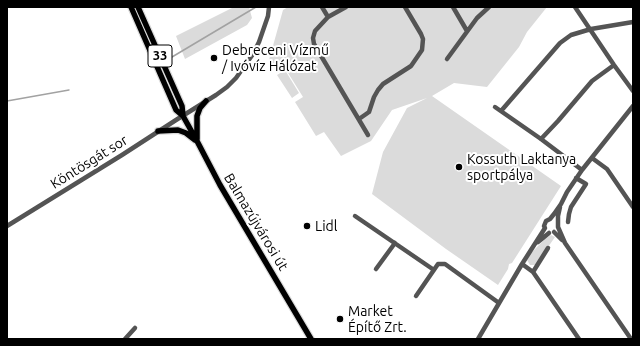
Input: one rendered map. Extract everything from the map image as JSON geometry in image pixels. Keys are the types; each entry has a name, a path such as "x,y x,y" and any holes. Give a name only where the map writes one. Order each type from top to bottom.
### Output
{"main road":[{"name":"Balmazújvárosi út","path":"131,7 175,108 182,116 197,141 220,185 311,339"},
{"name":"Balmazújvárosi út","path":"138,7 182,106 182,116"},
{"path":"197,141 197,116 200,108 206,101"},
{"path":"158,131 173,129 178,130 186,133 197,141"}],"street":[{"name":"Köntösgát sor","path":"7,226 227,87 236,78 253,54 268,16 269,7"},
{"path":"322,7 328,17"},
{"path":"346,7 328,17 315,31 313,38 314,44 368,135"},
{"path":"359,119 369,112 374,97 383,84 410,66 422,50 423,39 405,7"},
{"path":"453,7 467,31"},
{"path":"575,7 614,65 633,90"},
{"path":"447,59 477,18 487,8"},
{"path":"501,111 560,43 571,35 591,29 633,22"},
{"path":"541,139 592,81 614,65"},
{"path":"478,339 545,228 546,221 550,219 561,204 566,192 582,170 633,106"},
{"path":"495,107 582,170"},
{"path":"592,158 607,169 633,207"},
{"path":"568,222 571,207 586,184 576,178"},
{"path":"535,244 552,232 556,231 561,204"},
{"path":"355,216 434,270"},
{"path":"550,219 554,219 565,243 631,339"},
{"path":"545,228 547,232 552,232 565,243"},
{"path":"376,269 395,243"},
{"path":"533,272 548,248"},
{"path":"416,296 438,264 445,264 499,303"},
{"path":"522,264 533,272 580,339"},
{"path":"125,339 135,328"}],"shaded area":[{"path":"234,7 249,7 252,18 247,25 185,59 176,36"},
{"path":"288,7 547,7 527,32 519,47 487,87 454,83 432,96 561,186 512,263 509,264 508,269 498,285 446,249 372,194 383,152 407,108 427,98 392,110 371,141 341,156 324,132 316,136 295,102 303,97 285,68 277,73 269,60 283,10"},
{"path":"285,70 299,93 292,98 277,75"},
{"path":"551,235 555,237 537,263 535,265 530,265 527,260 530,254"}],"waterway":[{"path":"172,57 256,7"},
{"path":"7,101 69,90"}],"place":[{"name":"Debreceni Vízmű / Ivóvíz Hálózat","path":"214,58"},
{"name":"Kossuth Laktanya sportpálya","path":"459,167"},
{"name":"Lidl","path":"307,226"},
{"name":"Market Építő Zrt.","path":"340,319"}]}
